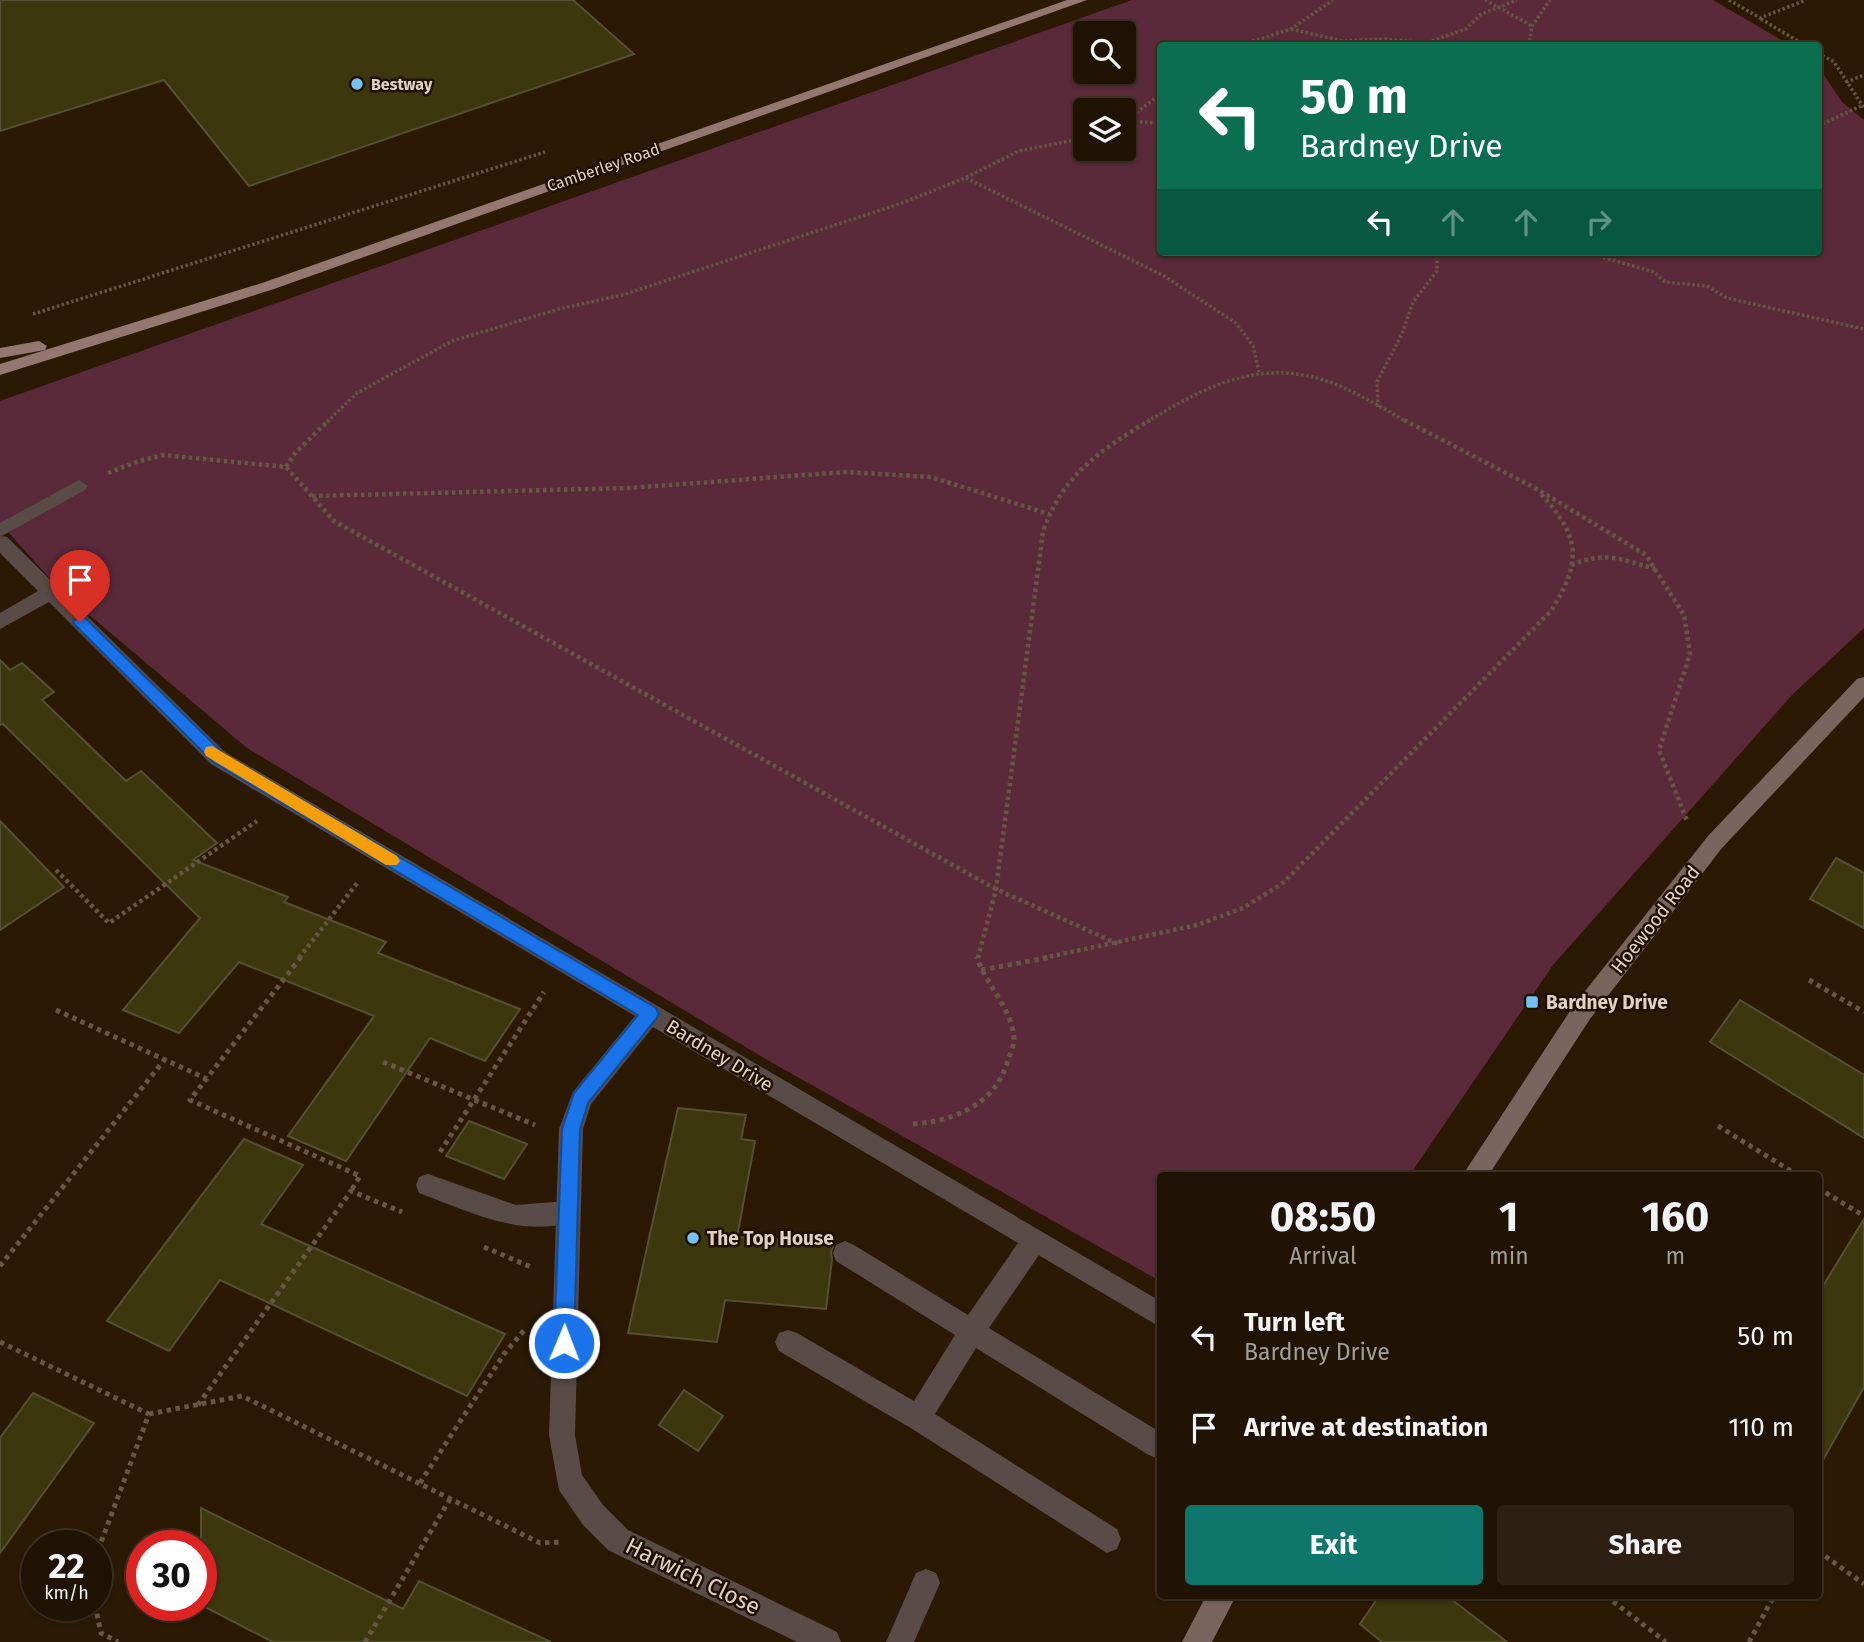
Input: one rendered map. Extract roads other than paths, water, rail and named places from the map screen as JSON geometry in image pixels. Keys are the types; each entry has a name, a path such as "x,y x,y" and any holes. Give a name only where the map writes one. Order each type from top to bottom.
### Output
{"main road":[{"name":"Camberley Road","path":"0,370 268,286 1080,0"},
{"name":"Camberley Road","path":"0,353 126,330"}],"street":[{"path":"0,531 79,486"},
{"name":"Bardney Drive","path":"0,542 218,758 1157,1313"},
{"path":"0,622 50,592"},
{"name":"Hoewood Road","path":"1477,1172 1582,1012 1715,842 1864,684"},
{"name":"Harwich Close","path":"650,1014 581,1099 571,1129 562,1435 569,1480 593,1515 618,1540 827,1642"},
{"path":"431,1174 516,1216 568,1212"},
{"path":"918,1418 972,1330 1034,1241"},
{"path":"845,1253 1156,1445"},
{"path":"788,1342 918,1418 1107,1539"},
{"path":"900,1642 926,1583"},
{"path":"1196,1642 1220,1599"}],"place":[{"name":"Bestway","path":"357,84"},
{"name":"Bardney Drive","path":"1532,1002"},
{"name":"The Top House","path":"693,1238"}]}
